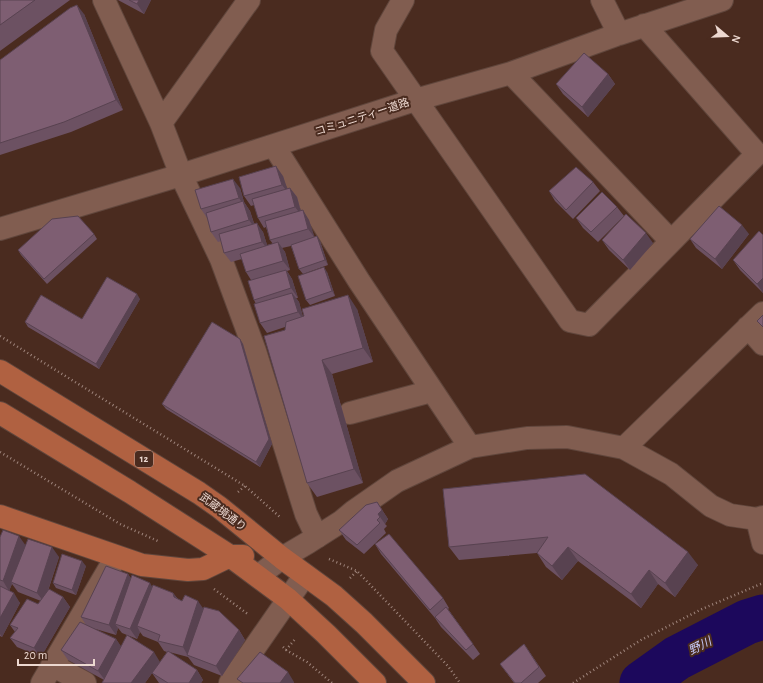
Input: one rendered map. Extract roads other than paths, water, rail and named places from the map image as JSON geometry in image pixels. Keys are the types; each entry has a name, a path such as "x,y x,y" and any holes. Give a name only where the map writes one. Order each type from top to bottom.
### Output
{"main road":[{"name":"武蔵境通り","path":"0,371 199,493 219,507 282,558 334,596 364,623 424,683"},
{"path":"0,413 130,492 230,556 258,576 288,599 326,634 375,683"},
{"path":"6,524 142,565 188,570 203,569 230,556 282,558"}],"street":[{"path":"104,0 161,123 181,175 221,259 255,351 306,514 321,547"},
{"path":"161,123 249,0"},
{"path":"403,0 386,30 382,51 570,321 589,325 757,154 644,26"},
{"path":"602,0 619,34"},
{"name":"コミュニティー道路","path":"0,229 181,175 415,100 511,73 619,34 722,0"},
{"path":"511,73 671,241"},
{"path":"274,146 359,281 470,447"},
{"path":"624,448 755,320 763,344"},
{"path":"350,413 432,391"},
{"path":"258,576 282,558 321,547 397,481 470,447 527,438 567,437 624,448 671,474 712,506 730,515 760,518 763,543"},
{"path":"85,683 47,674 116,557"},
{"path":"230,683 305,575"}],"waterway":[{"name":"野川","path":"642,683 677,658 747,622 763,617"}]}
